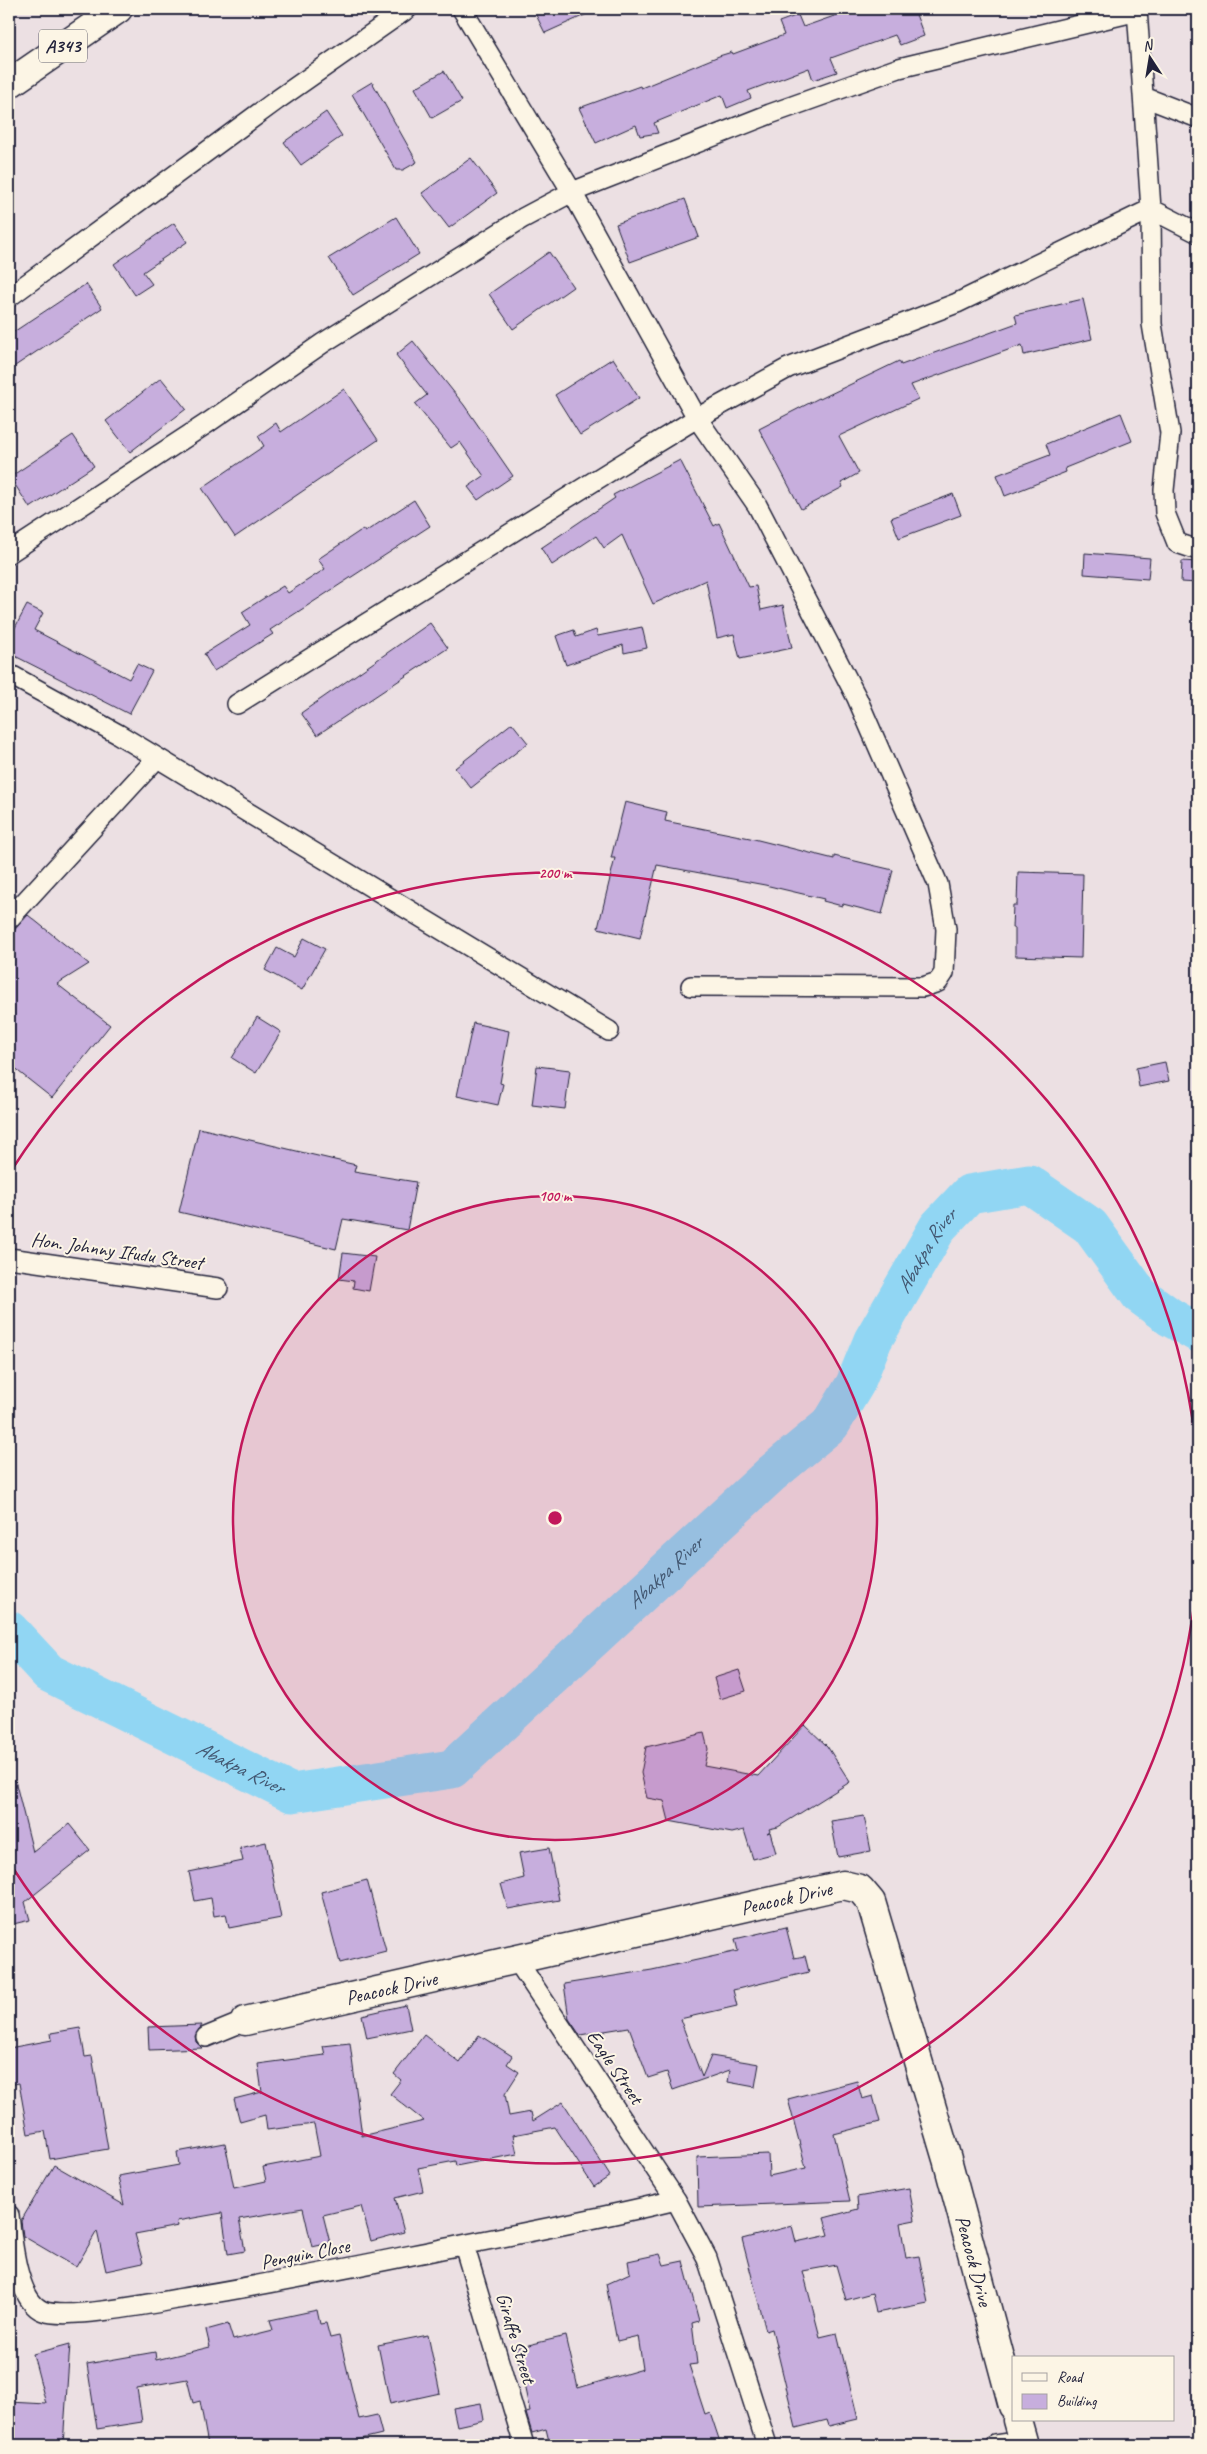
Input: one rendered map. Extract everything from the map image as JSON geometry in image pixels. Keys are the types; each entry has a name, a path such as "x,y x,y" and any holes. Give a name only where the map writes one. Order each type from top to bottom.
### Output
{"main road":[{"name":"A343","path":"9,84 118,9"},
{"name":"Peacock Drive","path":"245,2021 843,1885 860,1889 871,1902 891,1968 947,2159 1012,2402"}],"street":[{"path":"9,297 277,100 407,9"},
{"path":"462,9 572,192 697,418 757,505 857,698 938,884 946,929 944,972 938,982 922,987 691,986"},
{"path":"9,553 209,422 323,343 523,218 572,192 770,114 899,68 1138,10 1151,209 1152,324 1170,433 1164,490 1165,513 1177,543 1198,550"},
{"path":"1144,96 1198,118"},
{"path":"1151,209 1198,233"},
{"path":"237,704 697,418 788,368 957,303 1151,209"},
{"path":"9,674 157,758 609,1031"},
{"path":"9,919 157,758"},
{"name":"Hon. Johnny Ifudu Street","path":"9,1258 218,1288"},
{"name":"Eagle Street","path":"516,1958 676,2200 706,2258 767,2445"},
{"path":"206,2037 245,2021"},
{"name":"Penguin Close","path":"9,2215 14,2253 28,2299 43,2312 53,2313 86,2312 143,2305 269,2284 584,2222 676,2200"},
{"name":"Giraffe Street","path":"464,2245 524,2445"},
{"path":"995,2445 1021,2435"}],"building":[{"path":"533,9 598,9 545,33"},
{"path":"854,9 914,9 924,36 900,45 895,35 831,58 837,72 813,80 809,68 748,91 751,98 727,108 722,95 654,123 658,133 640,136 636,125 596,143 579,108 640,86 641,88 719,56 732,52 733,54 784,35 779,22 798,15 803,27"},
{"path":"444,71 462,101 432,118 415,88"},
{"path":"372,82 417,162 403,170 396,170 352,94"},
{"path":"326,112 342,136 301,165 284,142"},
{"path":"471,158 497,193 449,228 422,193"},
{"path":"685,199 699,237 630,262 616,224"},
{"path":"396,217 419,254 353,295 329,258"},
{"path":"174,223 187,242 143,272 152,284 135,295 114,264"},
{"path":"549,252 573,287 513,329 489,294"},
{"path":"86,284 102,308 9,370 9,335"},
{"path":"1083,299 1092,339 1024,355 1022,345 911,385 918,399 839,436 859,473 841,483 843,487 801,509 759,429 819,398 899,361 901,365 1017,323 1015,315"},
{"path":"413,341 464,405 513,476 478,500 468,487 484,476 460,442 451,448 415,404 427,395 396,355"},
{"path":"613,358 639,398 580,435 555,395"},
{"path":"161,378 186,409 130,452 106,421"},
{"path":"344,389 378,440 235,537 202,488 264,446 258,436 276,423 281,432"},
{"path":"1121,413 1132,441 1065,468 1066,472 1005,496 997,475 1050,455 1046,444"},
{"path":"73,435 94,466 30,508 10,477"},
{"path":"680,460 714,526 719,523 749,587 756,586 761,610 783,605 792,648 740,659 734,634 717,638 706,580 653,604 622,535 604,548 596,536 552,565 541,548 615,498 613,495"},
{"path":"953,494 961,515 899,538 891,518"},
{"path":"414,500 430,526 270,630 273,634 214,671 204,654 250,625 242,612 283,586 288,593 325,569 318,559 363,529 365,532"},
{"path":"1085,553 1150,558 1148,579 1084,574"},
{"path":"1182,561 1198,562 1198,583 1181,582"},
{"path":"27,605 43,613 34,630 129,679 137,664 152,671 129,714 9,653 9,639"},
{"path":"430,623 448,648 317,735 301,713"},
{"path":"642,627 647,648 624,653 623,645 566,665 556,636 574,630 576,637 596,630 598,636"},
{"path":"512,723 528,743 471,788 455,768"},
{"path":"625,802 667,812 665,821 750,838 834,859 834,856 893,870 882,914 843,904 842,906 823,901 824,899 765,885 657,865 640,938 598,928 615,858 611,858"},
{"path":"1018,872 1083,874 1081,958 1015,956 1015,928 1012,928 1013,905 1017,905"},
{"path":"28,915 89,964 57,984 110,1025 52,1098 9,1064 9,936"},
{"path":"304,938 325,949 302,990 265,970 277,948 294,957"},
{"path":"257,1017 281,1032 256,1073 232,1058"},
{"path":"473,1023 509,1031 500,1083 503,1084 498,1105 457,1096"},
{"path":"1165,1062 1169,1081 1139,1087 1136,1068"},
{"path":"537,1066 570,1070 565,1109 532,1105"},
{"path":"199,1128 356,1165 354,1172 416,1182 407,1230 343,1219 336,1249 179,1212"},
{"path":"343,1253 375,1257 369,1291 353,1288 354,1281 339,1279"},
{"path":"739,1670 746,1691 720,1699 714,1678"},
{"path":"805,1725 827,1746 850,1782 778,1827 769,1829 770,1831 767,1833 770,1832 776,1853 753,1859 744,1830 732,1833 669,1821 664,1801 647,1798 641,1773 646,1747 704,1733 708,1749 704,1766 758,1776"},
{"path":"15,1780 33,1852 69,1824 90,1850 25,1902 30,1920 9,1925 9,1781"},
{"path":"864,1816 871,1851 838,1857 831,1821"},
{"path":"266,1842 281,1918 229,1928 226,1914 214,1916 211,1898 195,1901 189,1872 243,1861 240,1848"},
{"path":"549,1848 559,1900 508,1909 501,1884 524,1878 519,1853"},
{"path":"367,1880 386,1951 340,1963 321,1892"},
{"path":"786,1927 794,1958 805,1956 809,1972 733,1990 737,2006 680,2019 702,2077 711,2056 759,2064 755,2087 728,2082 730,2070 673,2090 667,2072 648,2078 629,2027 580,2035 569,2019 564,1984 652,1970 738,1951 735,1939"},
{"path":"406,2005 411,2029 367,2038 362,2015"},
{"path":"202,2025 195,2036 196,2042 202,2048 149,2050 148,2027"},
{"path":"80,2028 85,2057 92,2056 108,2149 50,2159 45,2131 28,2134 19,2083 9,2085 9,2048 52,2040 51,2033"},
{"path":"424,2035 460,2063 479,2035 512,2056 507,2064 519,2072 505,2094 509,2116 531,2112 533,2121 563,2102 610,2176 594,2187 555,2127 513,2135 517,2154 456,2166 455,2161 418,2168 423,2191 395,2198 404,2232 371,2241 361,2206 323,2215 330,2243 312,2247 303,2208 239,2219 245,2251 228,2254 222,2213 177,2221 178,2226 135,2234 143,2263 106,2271 97,2231 76,2267 23,2236 21,2221 54,2165 124,2205 118,2176 179,2165 177,2152 225,2143 234,2188 266,2181 263,2167 320,2156 314,2124 267,2130 265,2115 240,2122 234,2099 262,2092 258,2064 325,2055 323,2046 350,2043 362,2136 424,2121 390,2094 401,2080 394,2074"},
{"path":"857,2081 862,2099 873,2096 880,2122 834,2134 850,2201 698,2207 697,2157 768,2154 769,2176 806,2168 788,2099"},
{"path":"909,2188 915,2220 900,2223 906,2258 919,2256 928,2303 876,2313 872,2293 846,2300 836,2265 803,2271 820,2337 837,2333 858,2419 829,2426 827,2420 796,2428 772,2329 766,2331 742,2239 792,2226 796,2242 829,2235 824,2218 858,2209 857,2197"},
{"path":"660,2254 664,2265 683,2261 699,2321 692,2323 697,2364 689,2365 705,2414 710,2412 721,2445 550,2445 546,2429 532,2433 526,2413 530,2412 516,2348 566,2336 578,2388 643,2369 638,2336 617,2341 606,2284 630,2273 628,2261"},
{"path":"317,2310 320,2324 326,2323 330,2338 339,2336 359,2419 377,2415 382,2434 336,2445 208,2445 200,2401 193,2403 187,2379 137,2388 142,2422 97,2429 87,2364 155,2352 156,2360 210,2347 206,2330 228,2324 233,2340 273,2330 270,2320"},
{"path":"428,2335 440,2393 390,2404 378,2345"},
{"path":"70,2344 63,2445 9,2445 9,2402 46,2404 33,2354"},
{"path":"481,2403 484,2420 457,2426 453,2408"}],"waterway":[{"name":"Abakpa River","path":"9,1630 49,1673 292,1793 452,1769 771,1474 831,1424 855,1384 873,1340 938,1227 969,1194 1029,1184 1090,1226 1140,1295 1170,1317 1198,1333"}]}
